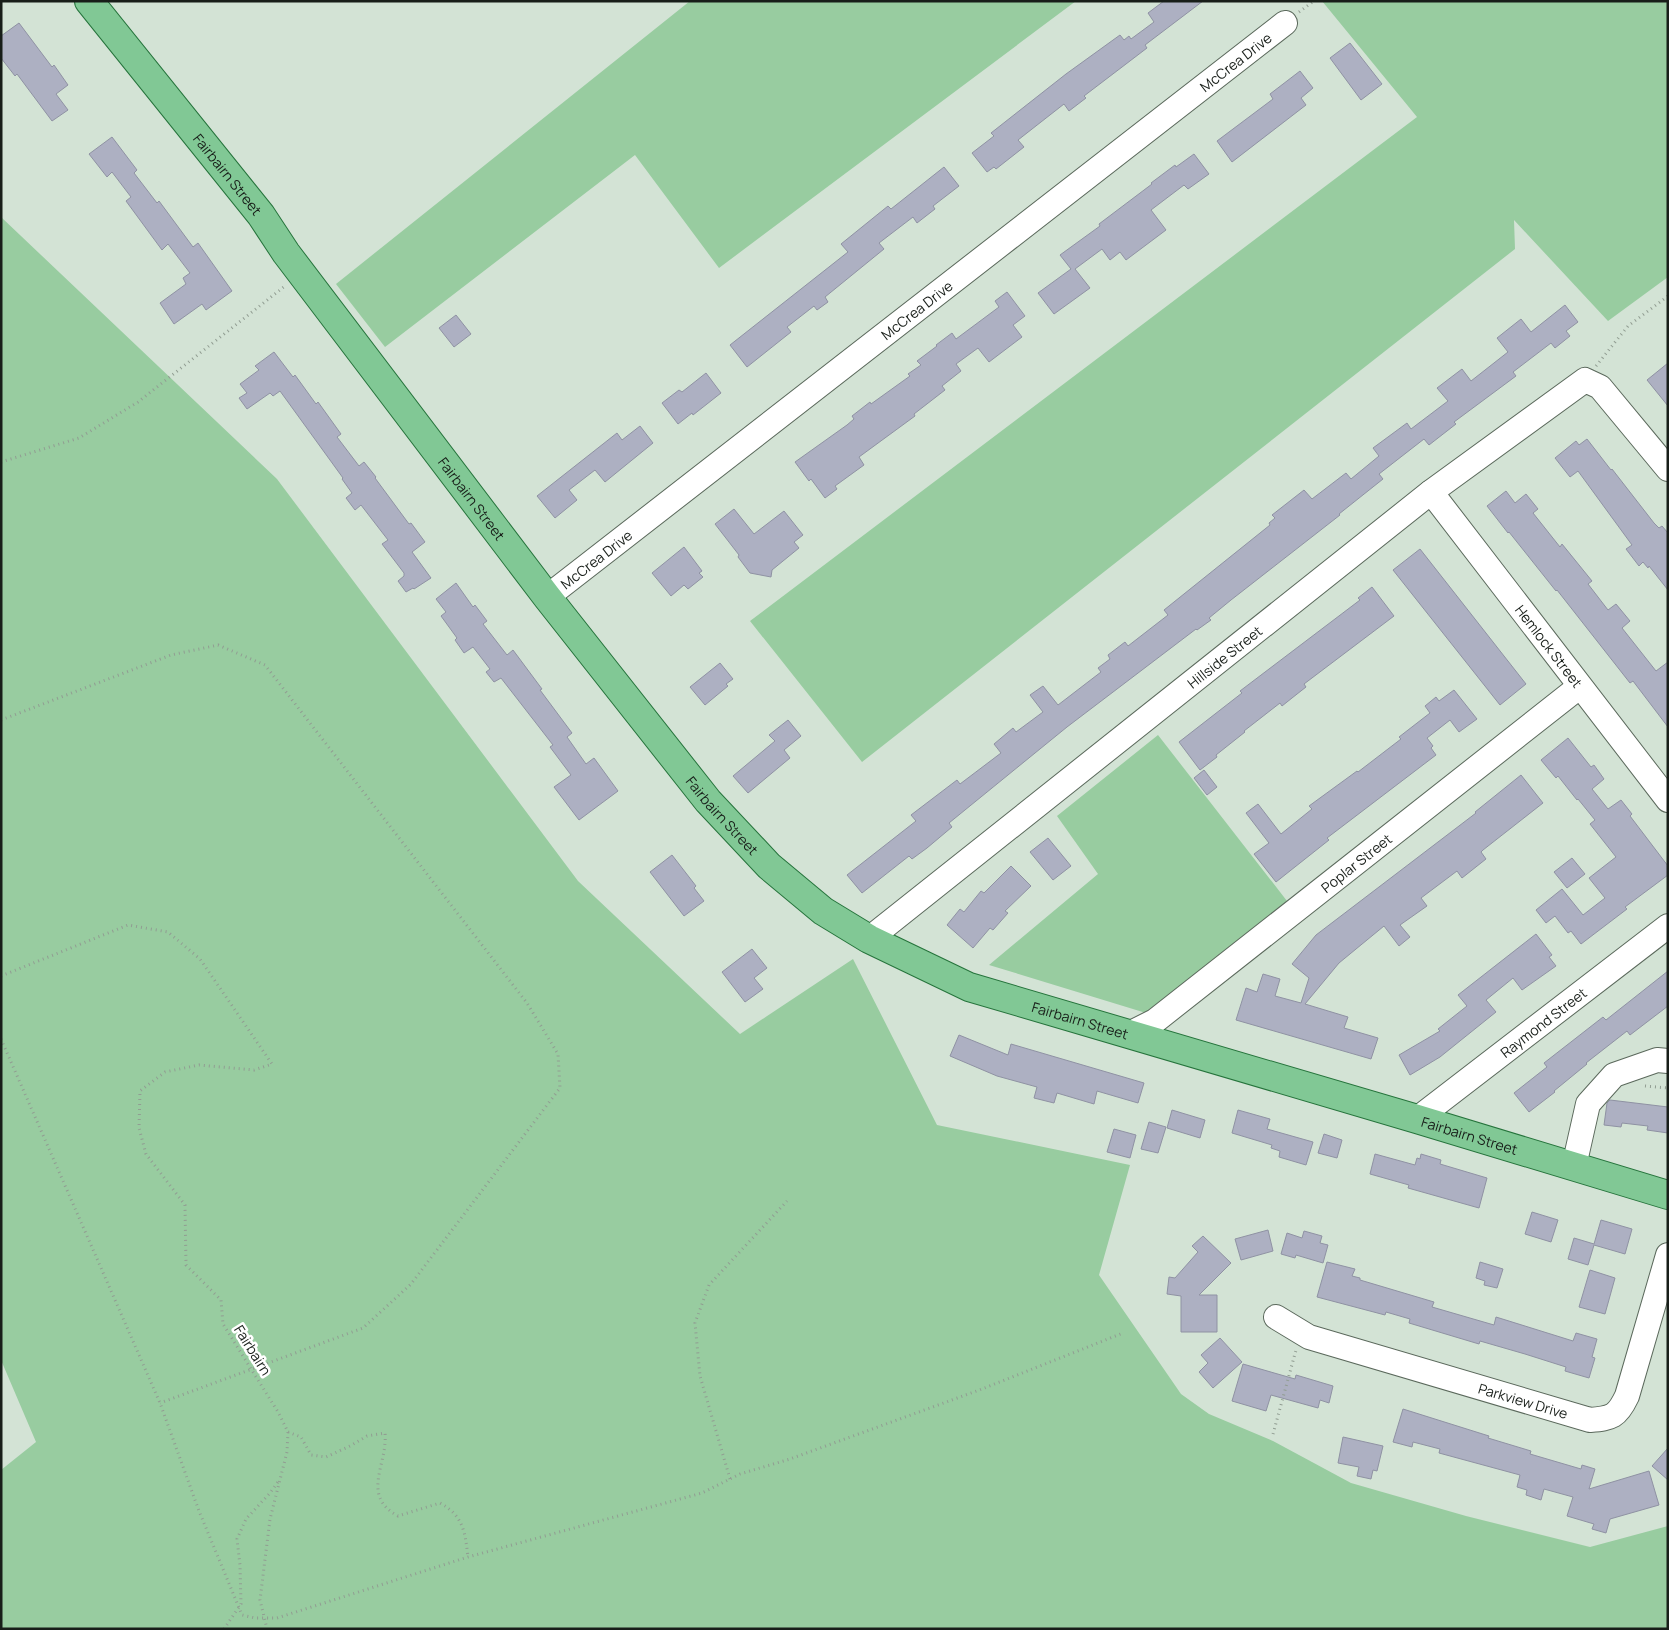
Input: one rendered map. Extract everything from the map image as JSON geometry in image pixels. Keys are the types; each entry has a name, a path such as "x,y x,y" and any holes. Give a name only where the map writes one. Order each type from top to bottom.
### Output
{"main road":[{"name":"Fairbairn Street","path":"89,1 261,215 302,273 547,597 708,801 769,866 823,911 869,939 969,987 1417,1118 1668,1195"}],"street":[{"name":"McCrea Drive","path":"547,597 1285,23"},
{"path":"1585,380 1600,387 1668,469"},
{"name":"Hillside Street","path":"869,939 1431,492 1585,380"},
{"name":"Hemlock Street","path":"1431,492 1579,687 1668,800"},
{"name":"Poplar Street","path":"1129,1034 1155,1021 1579,687"},
{"name":"Raymond Street","path":"1417,1118 1668,926"},
{"path":"1574,1166 1588,1104 1614,1075 1657,1060 1668,1061"},
{"name":"Parkview Drive","path":"1276,1317 1309,1337 1590,1420 1607,1418 1620,1410 1627,1396 1668,1255"}],"path":[{"path":"1,462 79,438 138,402 302,273"},
{"path":"1585,380 1628,326 1668,296"},
{"path":"1,720 171,655 218,646 265,665 527,1003 558,1054 560,1088 411,1284 363,1328 160,1402"},
{"name":"Fairbairn","path":"1,976 128,925 168,932 200,959 272,1064 254,1070 199,1065 165,1072 140,1091 139,1128 146,1154 184,1205 186,1265 221,1300 223,1324 288,1432 301,1437 310,1455 326,1457 367,1436 385,1433 386,1443 378,1483 380,1499 387,1510 398,1516 440,1503 452,1510 465,1531 468,1557"},
{"path":"1,1039 160,1402 199,1511 242,1615 278,1618 468,1557 702,1493 740,1474 790,1459 982,1389 1123,1333"},
{"path":"730,1480 700,1376 695,1324 709,1285 786,1202"},
{"path":"1273,1434 1300,1332"},
{"path":"267,1629 260,1600 270,1519 287,1452 288,1432"},
{"path":"224,1629 241,1604 237,1539 246,1519 270,1493 281,1476"}],"green space":[{"path":"690,1 1076,1 719,268 635,155 385,347 336,284"},
{"path":"1322,1 1668,1 1668,277 1608,321 1514,220 1515,249 862,762 750,621 1417,117"},
{"path":"1,217 277,479 578,881 740,1034 853,959 937,1125 1130,1165 1099,1275 1181,1394 1209,1414 1273,1441 1351,1483 1466,1516 1590,1547 1668,1526 1668,1629 1,1629 1,1470 36,1442 1,1360"},
{"path":"1158,735 1287,901 1146,1013 989,965 1098,874 1057,816"}],"building":[{"path":"1164,1 1203,1 1145,45 1147,48 1084,96 1086,98 1069,111 1064,104 1018,140 1024,147 996,169 994,167 987,172 972,153 994,136 991,133 1066,74 1120,35 1124,40 1129,36 1131,39 1154,22 1148,13"},
{"path":"19,23 68,85 56,94 68,110 52,121 17,74 15,76 1,58 1,36"},
{"path":"1350,43 1382,84 1361,100 1330,58"},
{"path":"1300,71 1313,88 1301,98 1306,105 1232,162 1217,141 1273,99 1270,94"},
{"path":"112,137 137,170 134,173 157,203 159,201 193,247 198,243 232,291 206,310 202,304 174,324 160,303 186,284 183,278 190,273 168,244 162,250 126,201 131,197 112,172 107,177 89,154"},
{"path":"1194,154 1209,174 1188,189 1184,185 1151,210 1166,230 1126,260 1120,252 1110,260 1102,249 1075,269 1090,288 1054,314 1038,293 1071,269 1060,255 1100,226 1099,224 1151,183 1175,165 1176,167"},
{"path":"944,167 959,186 933,206 935,209 917,223 913,217 879,243 884,249 825,297 828,302 817,310 814,306 787,327 791,332 747,367 730,345 848,252 841,244 888,206 891,209"},
{"path":"1007,292 1025,316 1013,325 1022,337 989,362 978,348 956,364 961,371 942,386 945,390 914,414 915,416 859,457 864,465 835,486 837,489 825,498 795,462 847,425 854,419 852,416 870,402 871,404 910,376 908,374 921,365 917,361 936,345 952,333 956,339 999,307 995,301"},
{"path":"1565,305 1578,322 1566,331 1570,336 1555,348 1551,343 1513,372 1516,376 1454,422 1456,424 1429,445 1424,439 1379,474 1383,479 1340,515 1231,600 1209,618 1211,620 1196,629 1067,727 949,823 952,827 927,848 912,859 909,856 862,893 847,875 916,821 911,815 957,780 960,784 1001,753 994,744 1013,728 1016,732 1043,712 1030,695 1043,686 1058,705 1101,672 1098,668 1110,659 1108,655 1125,642 1128,646 1168,615 1164,610 1270,525 1269,523 1275,518 1272,515 1304,490 1312,499 1346,473 1351,479 1379,456 1373,448 1407,423 1411,429 1448,401 1437,388 1462,369 1471,381 1508,352 1497,338 1521,319 1531,332"},
{"path":"456,315 471,334 454,347 439,328"},
{"path":"274,352 293,377 295,375 316,404 318,402 341,434 337,437 359,466 364,462 409,524 411,523 425,542 412,552 431,578 414,589 406,592 398,581 404,576 404,573 382,544 388,540 361,505 355,510 346,498 352,493 343,478 280,391 273,396 270,393 247,409 239,398 247,393 240,384 259,370 255,366"},
{"path":"1668,363 1668,406 1647,380"},
{"path":"706,373 721,393 678,424 662,403 679,390 682,392"},
{"path":"640,426 653,443 605,482 595,470 569,490 577,500 555,518 537,496 617,433 622,440"},
{"path":"1587,439 1654,523 1659,528 1662,526 1668,533 1668,590 1649,566 1648,568 1643,562 1639,566 1626,549 1632,545 1578,471 1570,477 1555,458 1576,441 1579,445"},
{"path":"1506,491 1515,503 1526,494 1538,509 1533,513 1560,547 1562,544 1592,581 1588,584 1608,610 1616,604 1630,621 1622,628 1656,671 1668,662 1668,727 1633,681 1630,683 1557,590 1487,506"},
{"path":"734,509 754,534 784,511 803,535 794,542 799,548 772,570 771,577 750,573 738,557 739,555 715,524"},
{"path":"684,547 702,571 699,573 703,577 688,589 684,585 671,596 652,573"},
{"path":"1420,549 1526,684 1500,705 1393,570"},
{"path":"456,583 473,607 475,605 487,621 483,624 507,655 513,650 542,689 540,690 572,733 567,737 586,764 594,758 618,791 579,820 554,787 571,775 550,747 553,745 501,678 494,682 486,672 490,669 473,647 464,653 455,640 457,638 441,616 446,612 436,599"},
{"path":"1372,587 1394,616 1304,684 1306,687 1282,706 1280,703 1244,731 1216,755 1217,757 1200,770 1179,742 1242,693 1240,691 1360,600 1358,598"},
{"path":"720,663 733,679 726,684 728,686 705,705 690,687"},
{"path":"1454,690 1477,719 1459,732 1450,720 1427,738 1433,746 1431,748 1436,755 1327,838 1329,840 1276,882 1254,854 1269,843 1246,813 1258,804 1281,834 1312,809 1309,806 1401,739 1399,737 1430,713 1425,706 1436,697 1439,701"},
{"path":"788,720 801,736 784,750 790,758 748,793 733,776 775,741 769,735"},
{"path":"1568,738 1591,767 1594,765 1604,779 1592,789 1608,809 1621,800 1632,814 1630,816 1668,866 1668,875 1625,907 1627,909 1581,944 1571,931 1568,933 1555,916 1546,923 1536,910 1562,889 1583,915 1605,898 1589,878 1616,857 1590,824 1595,820 1558,776 1556,778 1541,760"},
{"path":"1204,770 1217,787 1207,795 1194,778"},
{"path":"1521,775 1543,803 1483,850 1481,852 1486,859 1462,878 1457,871 1421,898 1427,906 1400,925 1410,937 1399,946 1384,926 1339,963 1305,1004 1348,1017 1344,1028 1378,1038 1371,1059 1236,1020 1246,988 1257,992 1263,974 1280,979 1275,996 1301,1003 1309,978 1292,964 1316,935 1476,813"},
{"path":"1048,838 1071,866 1053,880 1030,852"},
{"path":"672,855 696,886 694,888 704,901 684,916 650,872"},
{"path":"1572,858 1585,874 1567,888 1554,872"},
{"path":"1011,866 1031,886 1005,911 1008,913 993,930 990,928 973,948 947,925 960,909 964,912 981,891 984,893"},
{"path":"1536,934 1552,955 1549,957 1556,966 1522,990 1513,978 1486,1000 1496,1012 1440,1057 1410,1075 1399,1055 1440,1031 1438,1029 1467,1006 1458,995"},
{"path":"752,949 767,968 754,978 763,989 745,1002 722,972"},
{"path":"1668,971 1668,1006 1630,1035 1627,1031 1529,1112 1514,1093 1547,1067 1544,1063 1603,1017 1606,1020"},
{"path":"959,1035 1008,1055 1011,1044 1144,1083 1138,1103 1097,1091 1094,1104 1057,1093 1054,1103 1034,1098 1037,1087 997,1076 950,1056"},
{"path":"1610,1100 1668,1107 1668,1133 1647,1130 1648,1126 1622,1123 1621,1127 1604,1125 1607,1103"},
{"path":"1172,1110 1205,1120 1200,1138 1167,1128"},
{"path":"1238,1110 1270,1119 1267,1129 1313,1142 1306,1165 1279,1157 1280,1151 1271,1148 1272,1145 1232,1133"},
{"path":"1149,1122 1166,1127 1158,1153 1141,1149"},
{"path":"1114,1129 1136,1135 1130,1158 1107,1152"},
{"path":"1324,1134 1342,1140 1337,1158 1318,1153"},
{"path":"1375,1154 1415,1165 1417,1158 1420,1159 1421,1154 1441,1160 1440,1164 1487,1178 1479,1208 1408,1188 1409,1185 1370,1174"},
{"path":"1532,1212 1558,1220 1551,1242 1525,1234"},
{"path":"1601,1220 1632,1229 1625,1254 1594,1245 1588,1265 1568,1259 1574,1238 1594,1244"},
{"path":"1268,1230 1273,1251 1241,1260 1235,1239"},
{"path":"1304,1231 1322,1236 1320,1243 1328,1245 1323,1263 1296,1255 1295,1258 1281,1254 1287,1233 1302,1238"},
{"path":"1203,1236 1231,1263 1199,1295 1217,1295 1217,1332 1181,1332 1181,1296 1167,1294 1169,1277 1175,1278 1198,1252 1192,1246"},
{"path":"1327,1262 1355,1269 1352,1276 1360,1278 1360,1280 1434,1302 1432,1307 1494,1325 1496,1317 1573,1341 1576,1333 1597,1339 1592,1357 1595,1358 1589,1378 1565,1371 1566,1367 1525,1354 1480,1341 1479,1344 1409,1323 1410,1319 1386,1312 1385,1315 1317,1297"},
{"path":"1480,1262 1503,1269 1497,1288 1484,1285 1485,1281 1476,1278"},
{"path":"1590,1270 1615,1278 1605,1314 1579,1307"},
{"path":"1220,1338 1242,1362 1213,1388 1199,1372 1208,1363 1201,1355"},
{"path":"1243,1364 1295,1379 1296,1375 1333,1386 1329,1403 1320,1400 1318,1408 1271,1395 1266,1411 1232,1401"},
{"path":"1403,1409 1489,1436 1488,1438 1531,1451 1530,1454 1581,1469 1582,1465 1595,1469 1589,1489 1649,1471 1659,1505 1610,1519 1606,1533 1592,1529 1594,1524 1567,1516 1573,1497 1544,1489 1541,1500 1526,1495 1527,1490 1517,1487 1520,1475 1439,1453 1440,1449 1413,1442 1412,1447 1393,1442"},
{"path":"1343,1437 1383,1446 1377,1471 1373,1470 1371,1479 1357,1476 1359,1467 1338,1463"},
{"path":"1668,1448 1668,1480 1652,1466"}]}
